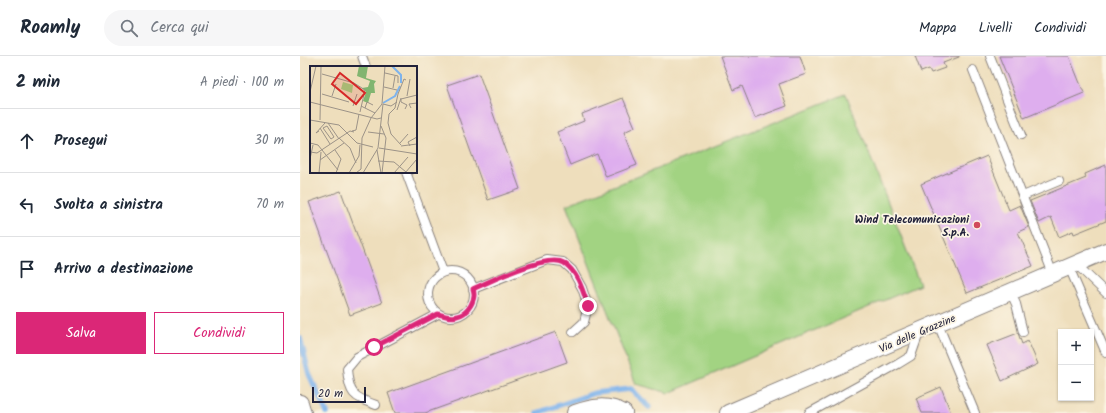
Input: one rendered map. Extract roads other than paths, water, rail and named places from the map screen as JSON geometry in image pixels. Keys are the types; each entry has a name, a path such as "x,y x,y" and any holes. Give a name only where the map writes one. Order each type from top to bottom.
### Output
{"street":[{"name":"Via delle Grazzine","path":"728,413 1106,251"},
{"path":"300,403 303,413"},
{"path":"575,413 593,407 609,407 624,413"}],"lane":[{"path":"362,56 366,66"},
{"path":"990,56 1021,135"},
{"path":"973,70 1053,274"},
{"path":"406,173 443,272"},
{"path":"1023,196 1059,181"},
{"path":"473,289 548,260 563,262 572,270 582,288 588,306 584,322 573,332"},
{"path":"1073,266 1106,293"},
{"path":"1073,266 1106,353"},
{"path":"453,271 463,274 470,282 473,289 473,302 467,311 458,316 448,318 438,314 431,307 428,297 431,282 443,272 453,271"},
{"path":"1011,293 1016,304 1023,332"},
{"path":"376,405 358,399 348,385 347,369 357,357 438,314"},
{"path":"938,324 975,413"},
{"path":"809,413 911,356 919,332"}],"waterway":[{"path":"300,338 309,374 327,413"},
{"path":"537,413 594,393 631,389 649,407"}],"place":[{"name":"Wind Telecomunicazioni S.p.A.","path":"977,225"}]}
